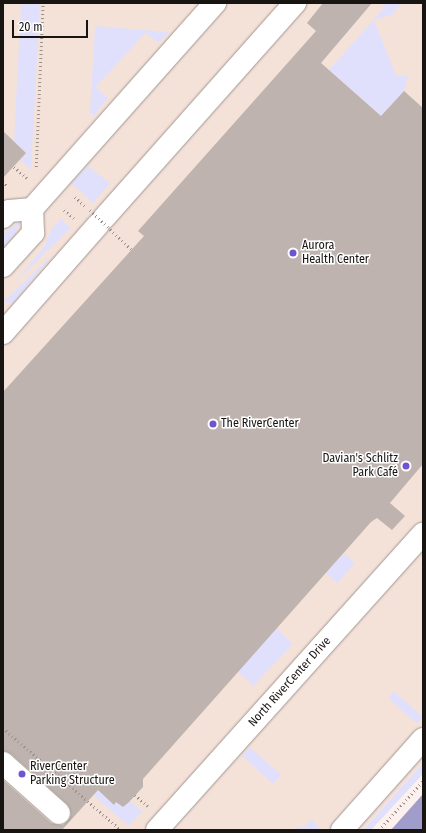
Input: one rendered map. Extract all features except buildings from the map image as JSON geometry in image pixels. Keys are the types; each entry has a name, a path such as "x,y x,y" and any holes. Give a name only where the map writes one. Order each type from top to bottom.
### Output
{"lane":[{"path":"3,218 9,211 32,208 215,3"},
{"path":"3,333 93,221 295,3"},
{"path":"3,266 33,232 32,208"},
{"name":"North RiverCenter Drive","path":"157,830 423,534"},
{"path":"342,830 423,739"},
{"path":"3,763 59,813"}],"path":[{"path":"22,184 36,167 43,3"},
{"path":"14,167 24,175"},
{"path":"75,197 131,249"},
{"path":"62,209 93,221"},
{"path":"3,728 121,830"},
{"path":"379,830 423,781"}],"shaded area":[{"path":"3,3 423,3 423,763 363,830 3,830"},
{"path":"21,3 40,3 31,169 20,160 26,153 14,141"},
{"path":"379,3 402,3 393,14 374,20 396,75 408,76 404,91 381,116 329,70 385,7"},
{"path":"95,26 169,32 159,43 145,33 96,87 108,98 94,116 90,113"},
{"path":"88,166 110,183 93,203 71,183"},
{"path":"61,219 71,228 14,283 44,247 52,228"},
{"path":"20,221 15,234 3,247 3,234"},
{"path":"54,253 13,303 3,302"},
{"path":"344,553 355,563 337,583 326,573"},
{"path":"276,628 293,644 253,686 236,670"},
{"path":"394,691 423,717 417,724 388,698"},
{"path":"42,741 114,804 116,802 123,807 130,801 142,811 129,826 93,795"},
{"path":"250,747 281,775 273,784 242,756"},
{"path":"423,763 423,774 371,830 363,830"},
{"path":"423,794 423,830 391,830"},
{"path":"312,819 320,830 294,830 299,826 303,828"}],"place":[{"name":"Aurora Health Center","path":"293,253"},
{"name":"The RiverCenter","path":"213,424"},
{"name":"Davian's Schlitz Park Café","path":"406,466"},
{"name":"RiverCenter Parking Structure","path":"22,774"}]}
